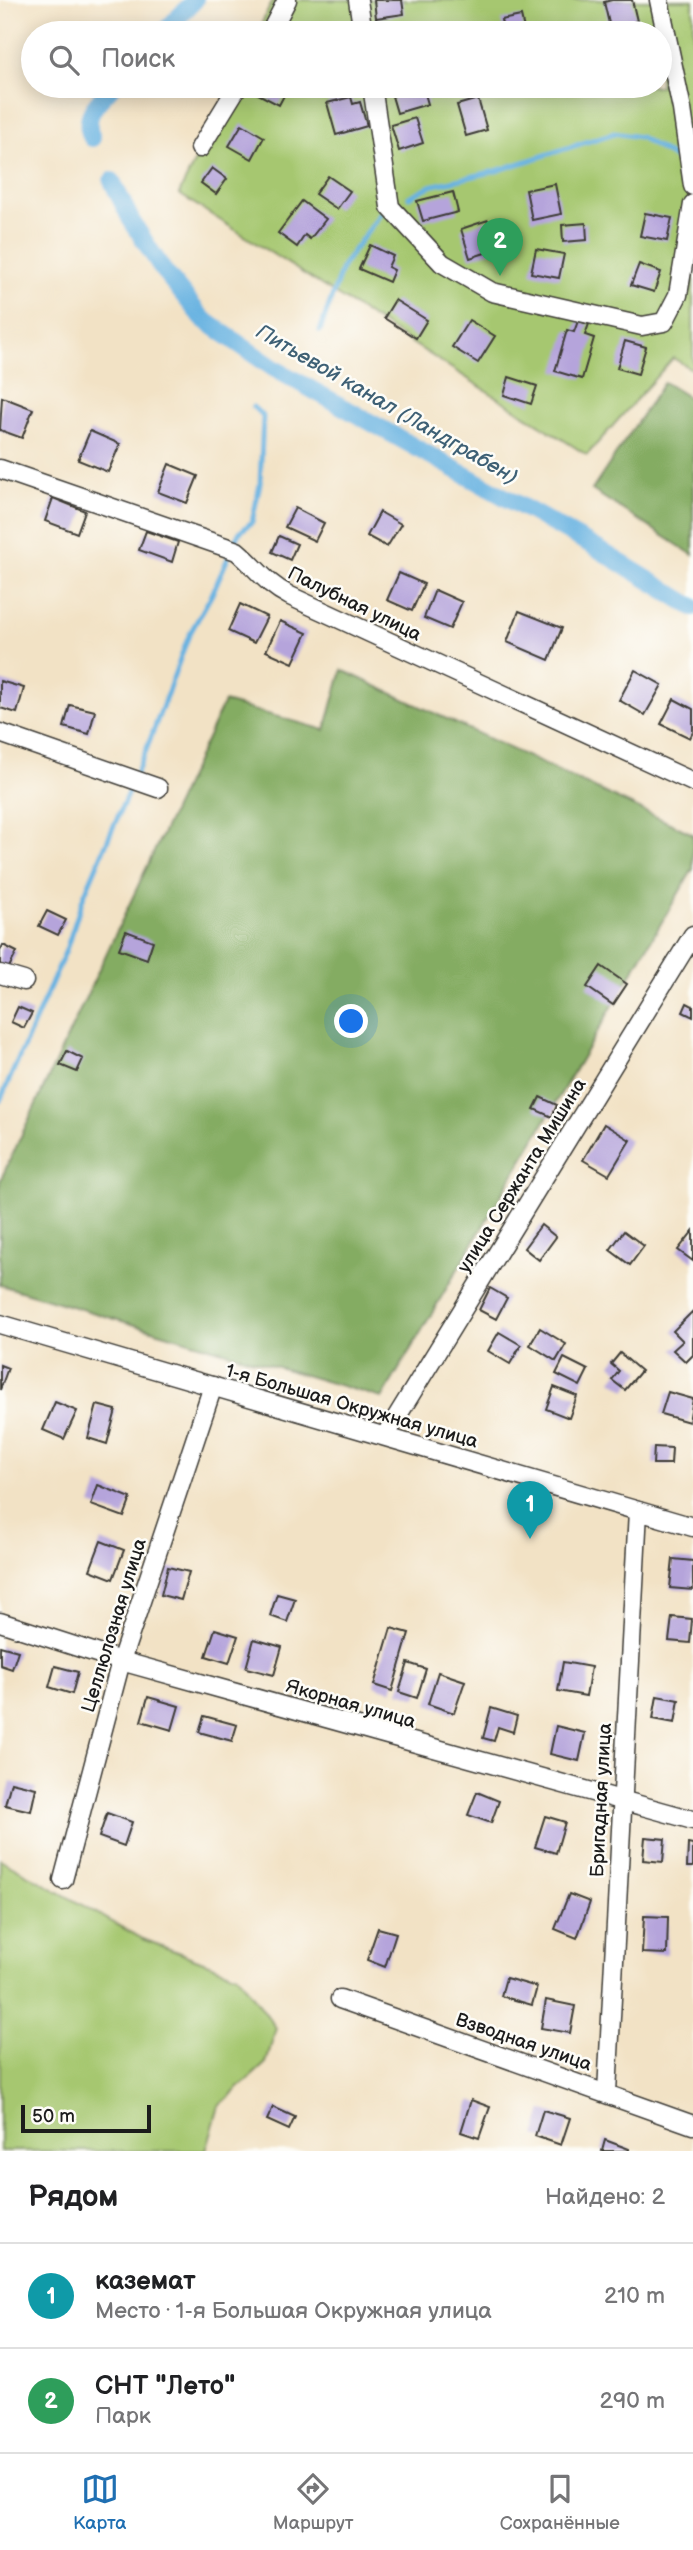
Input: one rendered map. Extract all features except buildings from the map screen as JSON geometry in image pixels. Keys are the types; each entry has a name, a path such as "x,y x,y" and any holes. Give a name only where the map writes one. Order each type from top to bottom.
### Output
{"street":[{"path":"276,21 287,0"},
{"path":"358,0 361,21"},
{"path":"659,0 663,21"},
{"path":"672,62 693,186"},
{"path":"200,148 230,98"},
{"path":"374,98 390,207 442,263 492,292 642,326 664,322 678,295 693,204"},
{"name":"Палубная улица","path":"0,469 237,551 255,567 266,583 290,596 693,782"},
{"path":"0,733 158,788"},
{"name":"улица Сержанта Мишина","path":"385,1436 693,935"},
{"path":"0,974 24,981"},
{"name":"1-я Большая Окружная улица","path":"0,1324 693,1527"},
{"name":"Целлюлозная улица","path":"63,1880 121,1661 213,1386"},
{"name":"Бригадная улица","path":"607,2092 638,1511"},
{"name":"Якорная улица","path":"0,1622 121,1661 693,1820"},
{"name":"Взводная улица","path":"340,1998 693,2125"}],"green space":[{"path":"273,0 693,0 693,370 673,358 587,455 179,194 225,98 672,98 672,21 263,21"},
{"path":"664,382 693,400 693,555 592,490"},
{"path":"342,670 693,834 693,869 382,1398 0,1285 0,1181 224,702 325,730"},
{"path":"0,1859 143,1939 238,1975 276,2028 266,2063 219,2106 206,2151 0,2151"}],"waterway":[{"name":"Питьевой канал (Ландграбен)","path":"175,21 195,0"},
{"name":"Питьевой канал (Ландграбен)","path":"92,138 89,130 90,116 102,98"},
{"path":"409,197 430,186 496,171 614,133 640,137 679,161"},
{"name":"Питьевой канал (Ландграбен)","path":"112,181 131,220 163,270 203,319 275,369 598,549 693,607"},
{"path":"320,331 343,265 381,213"},
{"path":"0,1101 66,950 83,898 147,748 189,635 212,594 239,533 252,522 260,484 263,416 253,407"}],"place":[{"name":"СНТ \"Лето\"","path":"500,276"},
{"name":"каземат","path":"530,1539"}]}
